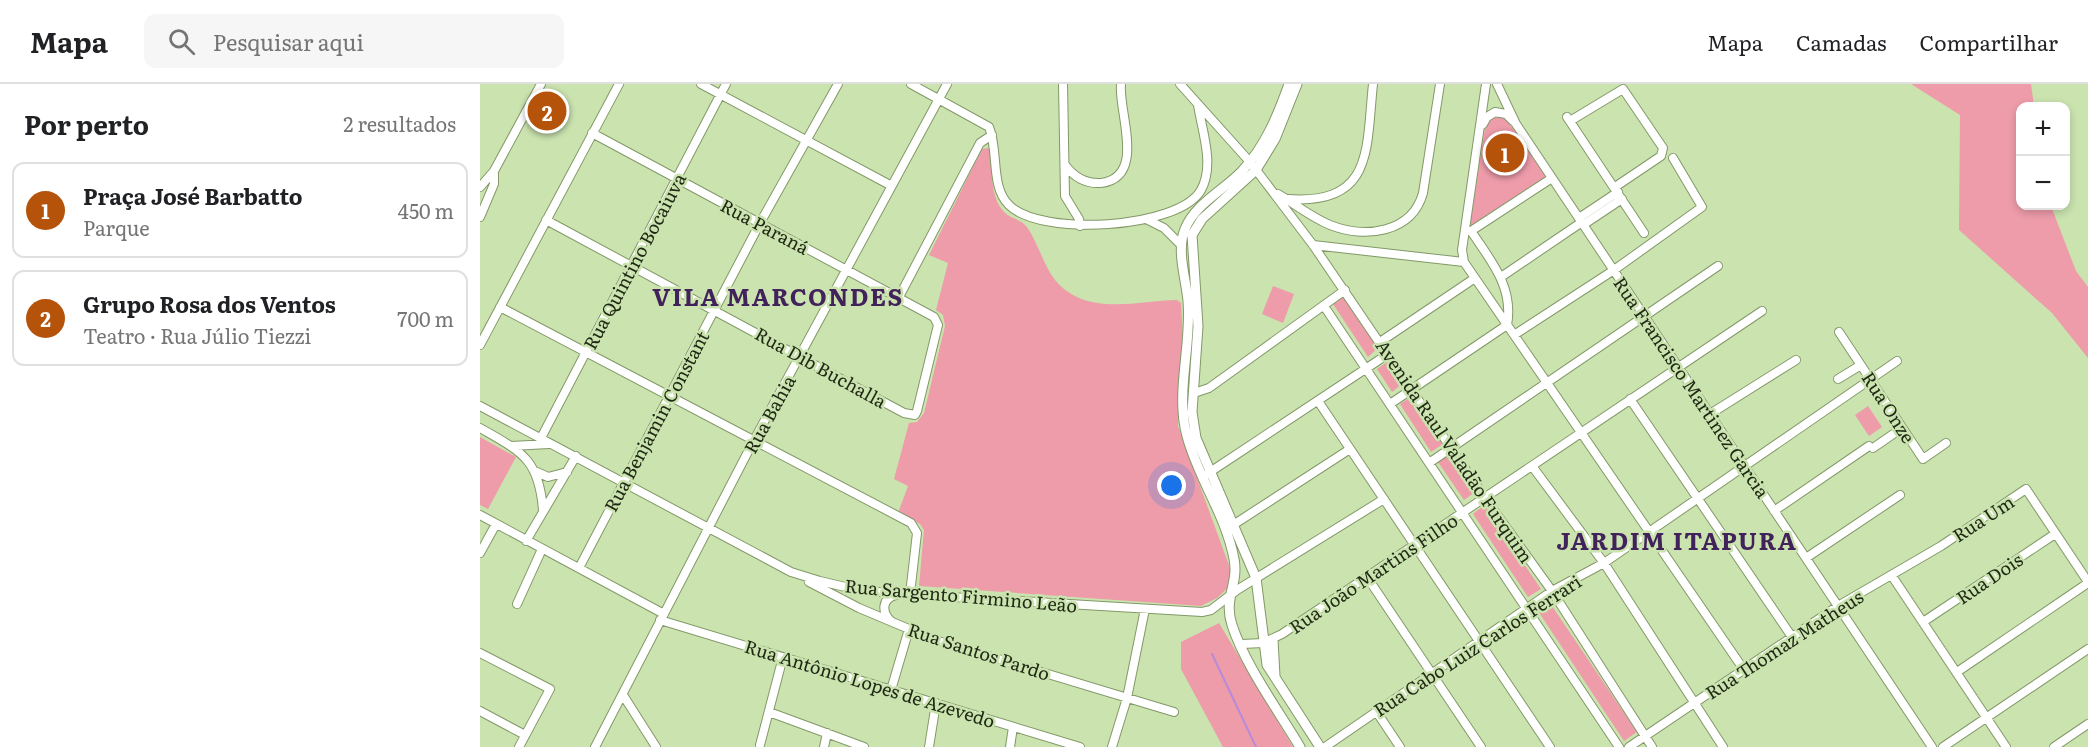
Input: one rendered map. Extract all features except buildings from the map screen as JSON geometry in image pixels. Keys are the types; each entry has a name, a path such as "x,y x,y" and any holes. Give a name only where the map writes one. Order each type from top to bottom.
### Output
{"main road":[{"path":"1288,84 1253,166 1207,201 1193,223 1185,249 1190,324 1184,422 1229,527 1256,578 1266,638 1267,665 1320,747"},
{"path":"1193,223 1253,166 1275,139 1297,84"},
{"path":"1185,249 1198,326 1193,425 1207,474"},
{"path":"1229,527 1236,572 1228,597 1232,626 1250,664 1300,747"}],"street":[{"path":"481,184 494,171 541,84"},
{"path":"480,345 619,84"},
{"path":"701,84 890,185"},
{"name":"Rua Quintino Bocaiuva","path":"541,438 726,84"},
{"name":"Rua Benjamin Constant","path":"579,568 760,223 838,84"},
{"path":"911,84 989,127 1000,191 1008,205 1022,215 1032,218 1080,226 1109,225 1144,218 1177,208 1197,196 1203,187 1208,165 1197,105"},
{"name":"Rua Bahia","path":"596,747 753,442 801,356 890,185 947,84"},
{"path":"1063,84 1065,196 1079,219 1080,226"},
{"path":"1065,165 1080,180 1097,183 1111,180 1123,168 1128,151 1121,84"},
{"name":"Avenida Raul Valadão Furquim","path":"1180,84 1253,166 1313,245 1485,498 1552,591 1652,747"},
{"path":"1308,212 1316,204 1346,187 1362,168 1373,84"},
{"path":"1274,192 1331,225 1355,231 1387,229 1407,220 1420,205 1423,193 1440,84"},
{"path":"1486,84 1468,231 1462,250 1464,262 1744,670"},
{"name":"Rua Francisco Martinez Garcia","path":"1497,84 1516,124 1932,747"},
{"path":"1502,277 1581,222 1618,193 1661,156 1663,148 1623,89 1569,119 1618,193 1644,233"},
{"path":"1481,131 1487,117 1496,112 1506,114 1516,124"},
{"name":"Rua Paraná","path":"592,133 899,297 937,320"},
{"path":"899,297 980,143 992,135"},
{"path":"1514,335 1614,270 1702,207 1673,158"},
{"path":"480,217 492,193 494,171"},
{"path":"1468,231 1552,178"},
{"path":"481,184 494,184"},
{"path":"481,184 492,193"},
{"path":"1197,196 1207,201"},
{"path":"1287,199 1330,197"},
{"path":"1144,218 1164,228 1185,249"},
{"name":"Rua Dib Buchalla","path":"546,220 904,413 915,415 937,320"},
{"path":"1468,231 1502,277 1508,301 1507,325"},
{"path":"1313,245 1464,262"},
{"path":"1429,463 1718,266"},
{"path":"1380,342 1474,278"},
{"path":"1194,393 1209,388 1345,290"},
{"name":"Avenida Raul Valadão Furquim","path":"1324,306 1619,747"},
{"path":"500,307 753,442 911,523 917,533 910,594"},
{"name":"Rua João Martins Filho","path":"1266,638 1282,634 1762,311"},
{"path":"1390,404 1507,325"},
{"name":"Rua Onze","path":"1839,332 1923,459 1946,443"},
{"path":"1207,474 1388,354"},
{"path":"1710,414 1796,360"},
{"name":"Rua Cabo Luiz Carlos Ferrari","path":"1325,747 1552,591 1604,563 1700,499 1897,362"},
{"path":"1838,379 1861,365"},
{"path":"1630,399 1792,637"},
{"path":"1318,401 1550,747"},
{"name":"Rua Sargento Firmino Leão","path":"480,406 791,572 858,590 1202,612 1211,610 1256,578 1384,499"},
{"path":"480,428 509,444 537,472 548,477 567,472"},
{"path":"1774,511 1902,428"},
{"path":"509,444 551,444"},
{"path":"1229,527 1350,449"},
{"path":"526,541 576,456"},
{"path":"1532,465 1604,563 1723,747"},
{"path":"537,472 543,510"},
{"name":"Rua Um","path":"1941,546 2026,489 2055,534"},
{"path":"1806,558 1900,495"},
{"name":"Rua Antônio Lopes de Azevedo","path":"480,515 579,568 662,617 783,657 1080,747"},
{"path":"480,552 496,524"},
{"path":"1957,672 2088,582 2055,534"},
{"name":"Rua Dois","path":"1923,622 2055,534"},
{"name":"Rua Thomaz Matheus","path":"1629,747 1838,606 1941,546"},
{"path":"517,604 542,549"},
{"name":"Rua Santos Pardo","path":"791,572 893,624 935,640 1174,712"},
{"path":"1892,576 2006,747"},
{"path":"1367,577 1481,747"},
{"path":"893,624 885,615 885,602 892,596 901,594"},
{"path":"1112,747 1127,698 1144,609"},
{"path":"891,690 909,629"},
{"name":"Rua João Martins Filho","path":"1266,638 1282,634"},
{"path":"1242,644 1266,638"},
{"path":"1943,747 2088,649"},
{"path":"480,653 550,689 519,747"},
{"path":"760,745 783,657"},
{"path":"623,695 656,747"},
{"path":"929,747 936,703"},
{"path":"480,711 525,735"},
{"path":"1376,711 1400,747"},
{"path":"769,712 864,747"},
{"path":"2054,747 2088,724"},
{"path":"1010,747 1013,727"},
{"path":"824,747 827,733"}],"shaded area":[{"path":"1911,84 2031,84 2033,102 2016,102 2016,210 2053,210 2076,271 2088,287 2088,358 2052,313 1959,230 1960,115"},
{"path":"1498,115 1505,117 1547,178 1472,227 1470,225 1485,128 1489,119"},
{"path":"988,148 994,191 999,206 1004,212 1027,227 1051,274 1067,292 1096,303 1129,304 1177,300 1181,303 1183,340 1178,426 1230,568 1231,585 1217,598 1201,606 919,586 924,530 920,524 898,513 908,486 894,479 909,423 917,422 924,413 945,326 943,315 936,310 948,263 929,255 982,149"},
{"path":"1273,286 1294,294 1283,323 1262,314"},
{"path":"1343,297 1378,348 1368,357 1333,304"},
{"path":"1387,362 1402,384 1392,392 1377,369"},
{"path":"1411,397 1443,444 1431,452 1400,404"},
{"path":"1868,406 1882,427 1869,436 1855,415"},
{"path":"480,437 516,457 488,509 480,505"},
{"path":"1450,454 1475,492 1464,500 1438,462"},
{"path":"1484,505 1541,589 1528,597 1473,514"},
{"path":"1550,603 1637,732 1624,741 1538,611"},
{"path":"1219,623 1293,747 1223,747 1181,669 1181,642"}],"waterway":[{"path":"1212,654 1256,747"}],"place":[{"name":"Grupo Rosa dos Ventos","path":"547,111"},
{"name":"Praça José Barbatto","path":"1505,153"}],"district":[{"name":"VILA MARCONDES","path":"778,295"},
{"name":"JARDIM ITAPURA","path":"1677,539"}]}
